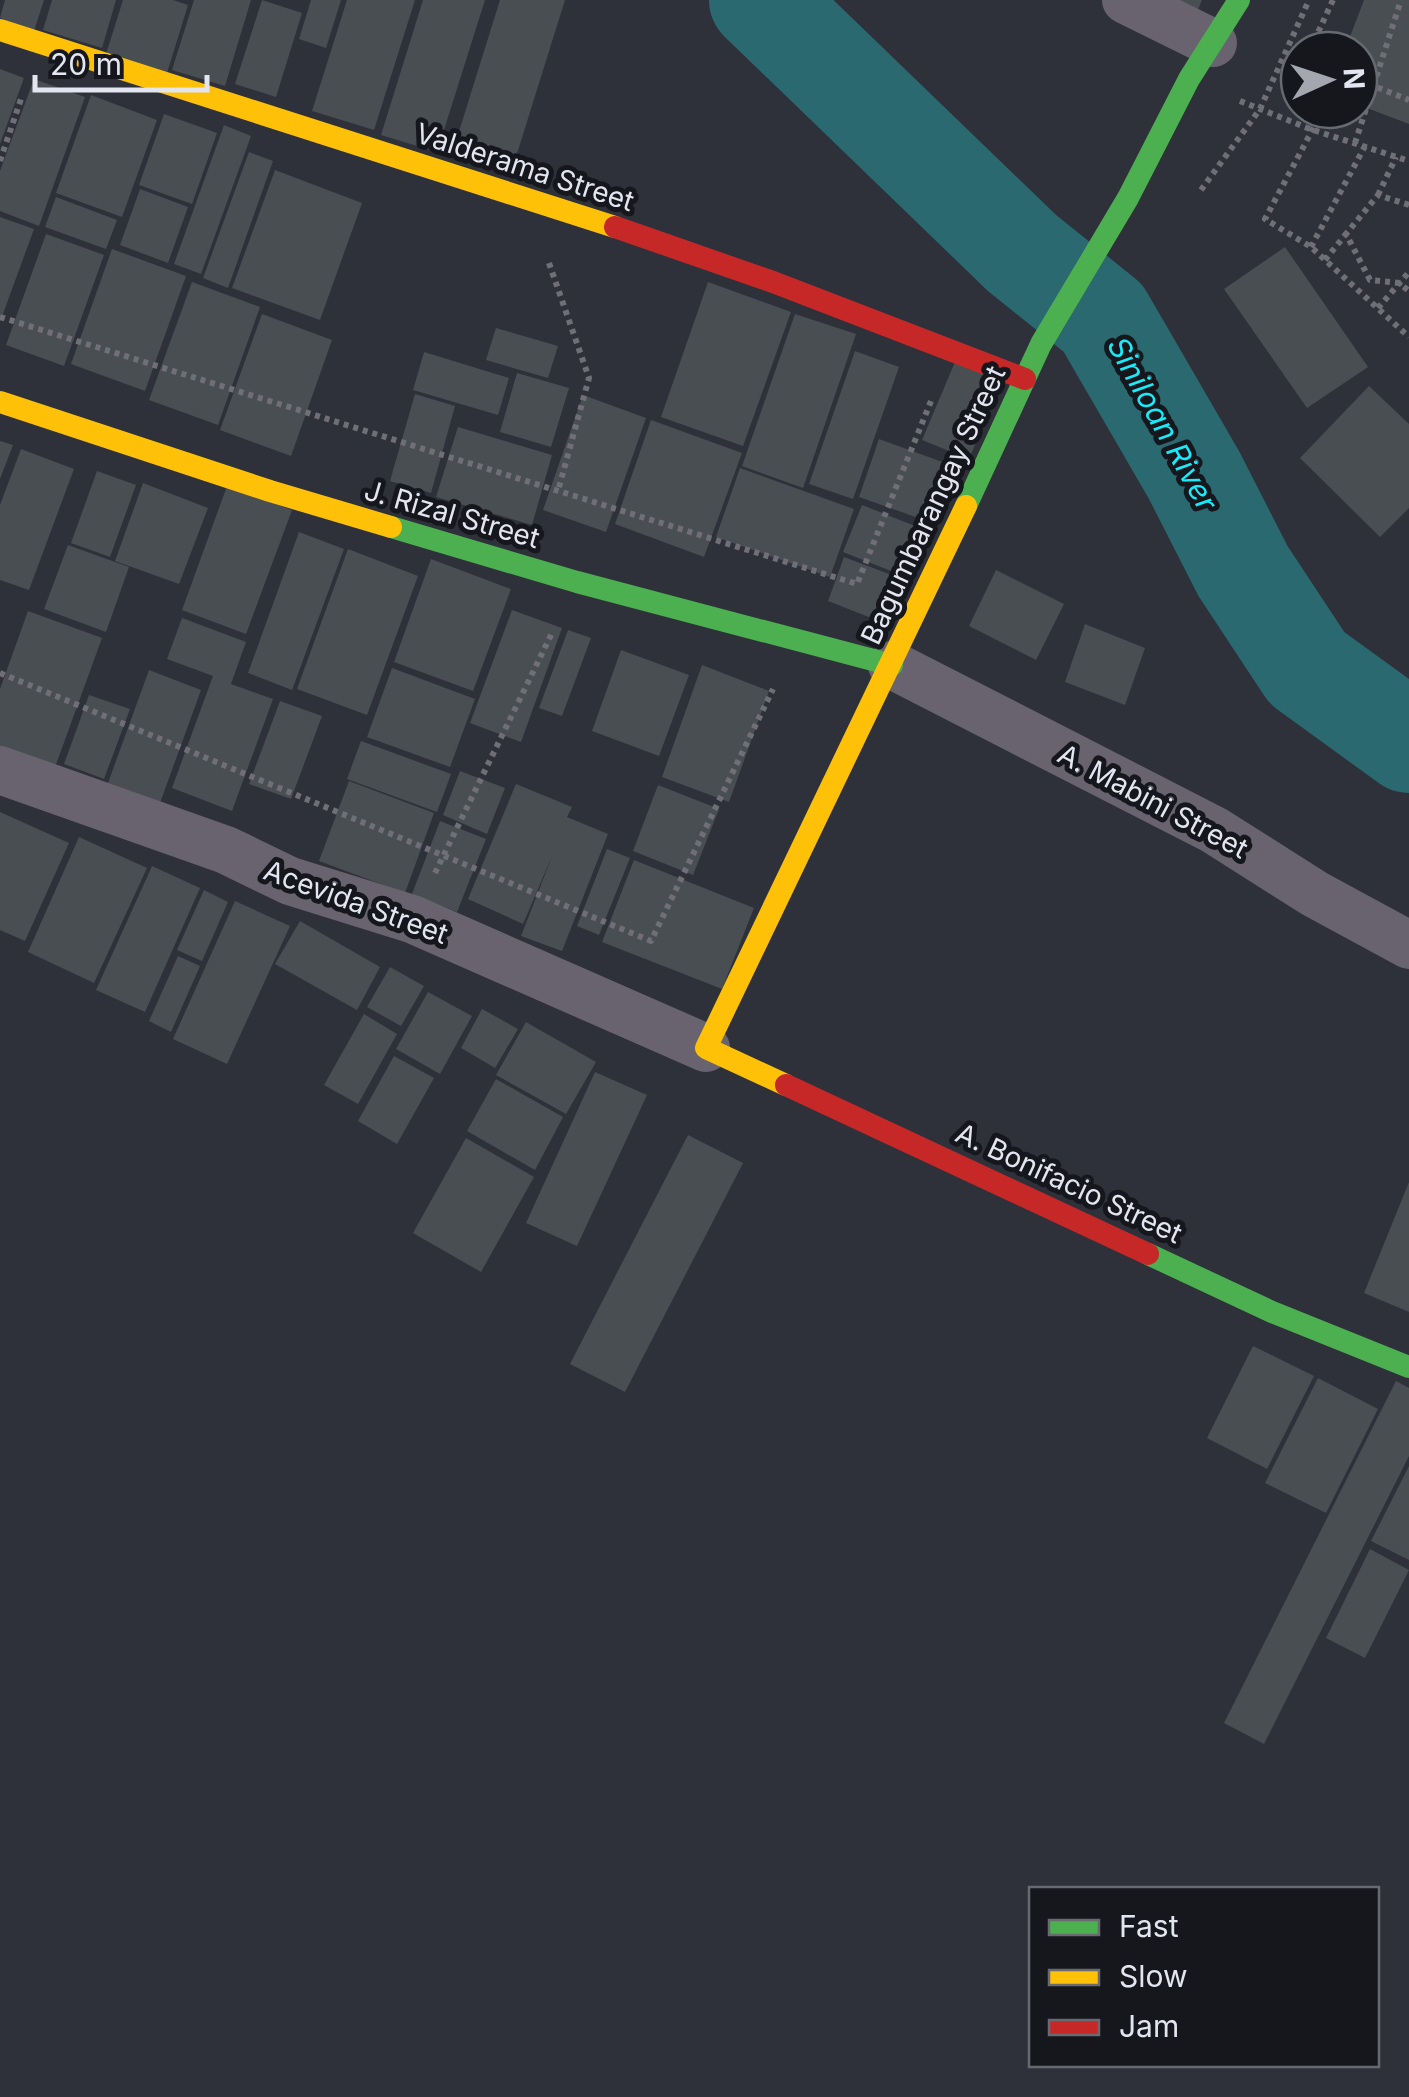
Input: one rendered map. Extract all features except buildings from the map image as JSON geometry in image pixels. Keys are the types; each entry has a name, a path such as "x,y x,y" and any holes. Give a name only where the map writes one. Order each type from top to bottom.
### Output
{"street":[{"path":"1126,0 1201,61"},
{"name":"Bagumbarangay Street","path":"706,1048 892,665 1041,344 1239,0"},
{"name":"Valderama Street","path":"0,30 600,222 1026,380"},
{"name":"J. Rizal Street","path":"0,402 270,492 577,582 892,665"},
{"name":"A. Mabini Street","path":"892,665 1214,830 1315,894 1409,945"},
{"name":"Acevida Street","path":"0,770 226,850 290,881 412,919 706,1048"},
{"name":"A. Bonifacio Street","path":"706,1048 1272,1312 1409,1367"}],"path":[{"path":"1190,204 1260,109 1309,0"},
{"path":"1319,30 1333,0"},
{"path":"1379,74 1401,0"},
{"path":"0,160 40,43"},
{"path":"1201,61 1260,109 1279,117"},
{"path":"1379,89 1409,100"},
{"path":"1309,130 1264,219 1311,246 1409,337"},
{"path":"1313,130 1409,161"},
{"path":"1355,143 1360,130"},
{"path":"1311,246 1364,146"},
{"path":"1325,260 1378,195 1396,157"},
{"path":"1378,195 1409,205"},
{"path":"1346,234 1370,280 1399,283 1409,290"},
{"path":"548,258 589,378 558,491"},
{"path":"1378,308 1409,272"},
{"path":"0,317 857,584 938,385"},
{"path":"412,919 577,582"},
{"path":"0,673 651,941 775,685"}],"waterway":[{"name":"Siniloan River","path":"760,0 1022,253 1103,318 1194,475 1243,571 1307,668 1409,742"}],"traffic: fast":[{"path":"966,506 1041,344 1128,198 1189,79 1239,0"},
{"path":"391,527 577,582 892,665"},
{"path":"1148,1254 1272,1312 1409,1367"}],"traffic: slow":[{"path":"0,30 615,227"},
{"path":"0,402 391,527"},
{"path":"786,1085 706,1048 966,506"}],"traffic: jam":[{"path":"615,227 773,282 1025,379"},
{"path":"786,1085 1148,1254"}]}
